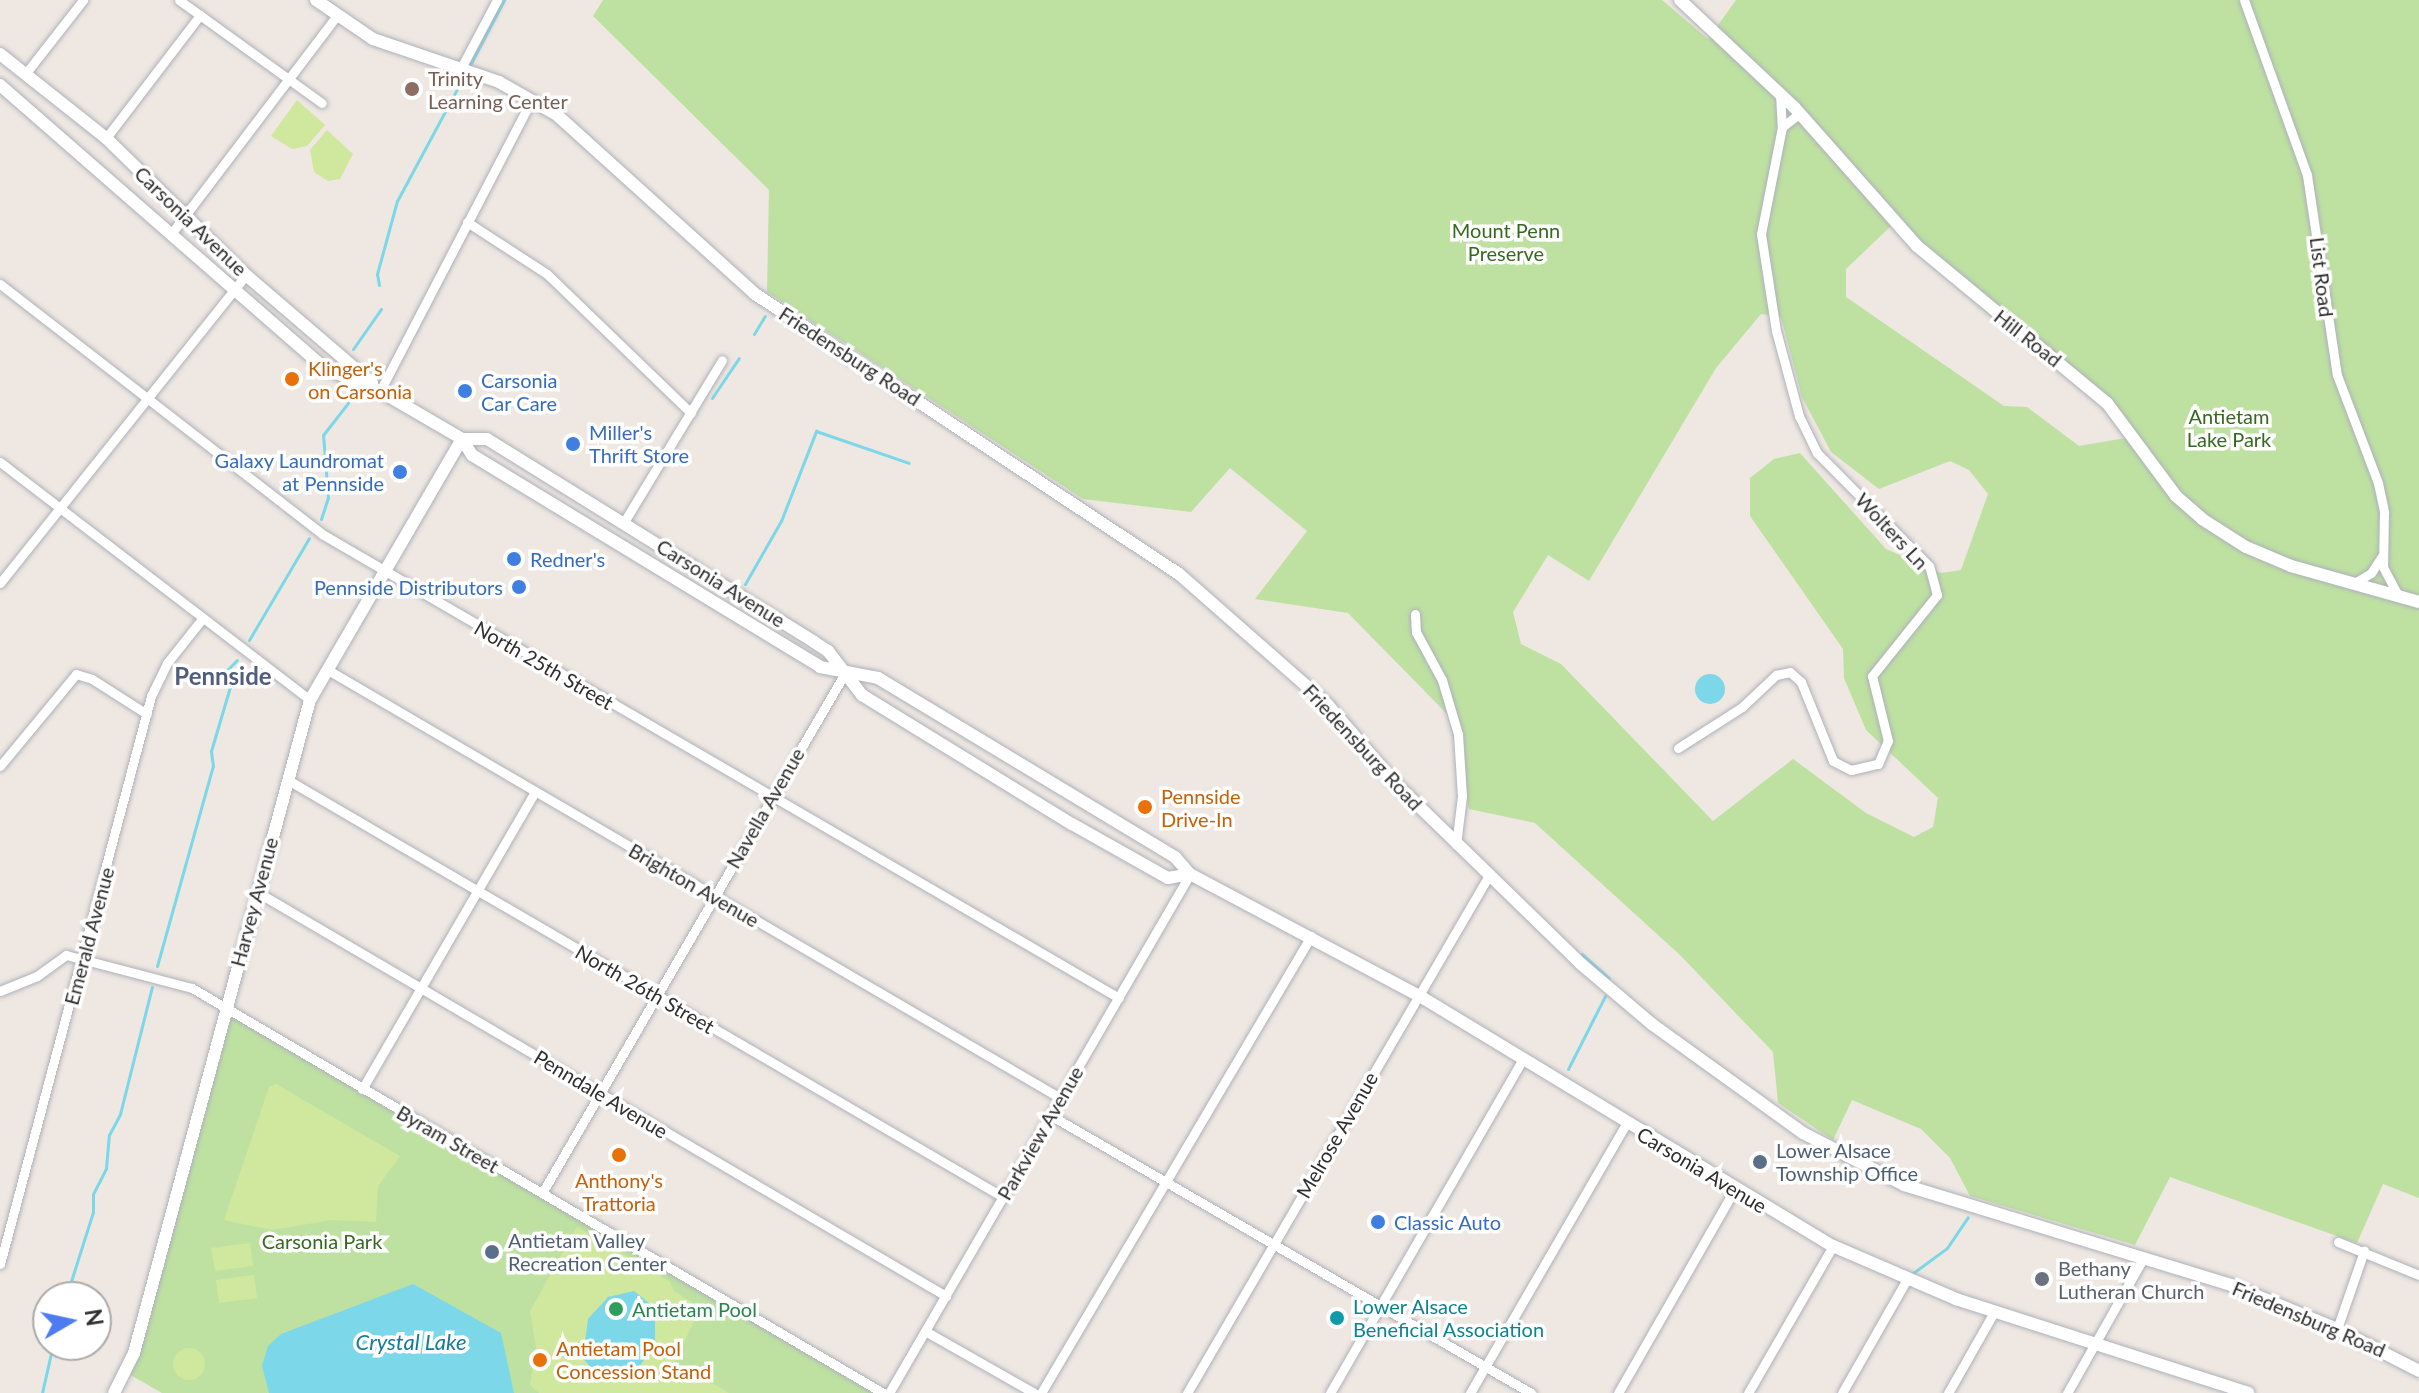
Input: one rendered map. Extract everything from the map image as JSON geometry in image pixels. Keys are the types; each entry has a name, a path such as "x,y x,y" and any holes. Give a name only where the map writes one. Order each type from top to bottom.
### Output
{"street":[{"path":"26,73 83,0"},
{"path":"179,0 322,103"},
{"name":"Friedensburg Road","path":"316,0 373,39 461,68 532,99 588,139 755,294 1154,556 1206,597 1327,704 1488,877 1653,1025 1831,1150 1904,1185 2144,1257 2337,1329 2419,1371"},
{"path":"461,68 497,0"},
{"name":"Hill Road","path":"1680,0 1800,113 1917,246 2107,403 2176,496 2202,519 2267,557 2419,602"},
{"name":"List Road","path":"2244,0 2307,175 2337,375 2381,495 2382,556 2386,577 2399,597"},
{"path":"106,138 200,15"},
{"path":"171,234 337,15"},
{"name":"Carsonia Avenue","path":"0,54 106,138 246,275 380,391"},
{"name":"Carsonia Avenue","path":"0,85 232,291 324,368 380,391 462,439 472,455 820,667 878,678 1175,857 1190,874 1418,995 1626,1124 1833,1246 1907,1279 1994,1312 2248,1393"},
{"path":"1780,93 1782,127"},
{"path":"380,391 532,99"},
{"path":"1782,127 1800,113"},
{"name":"Wolters Ln","path":"1678,748 1742,707 1776,675 1790,672 1801,682 1833,761 1851,770 1878,764 1888,741 1872,676 1937,595 1929,566 1806,437 1776,331 1761,234 1782,127"},
{"path":"467,222 547,274 691,413"},
{"path":"0,583 246,275"},
{"name":"North 25th Street","path":"0,284 322,534 1119,998"},
{"path":"624,522 722,360"},
{"name":"Carsonia Avenue","path":"462,439 487,439 624,522 828,651 862,695 1072,824 1168,878 1190,874"},
{"name":"Harvey Avenue","path":"114,1393 131,1362 310,700 462,439"},
{"path":"0,462 310,700"},
{"path":"2356,582 2371,573 2382,556"},
{"path":"1415,614 1416,632 1442,680 1458,734 1462,796 1456,845"},
{"name":"Emerald Avenue","path":"0,1264 147,714 167,663 202,619"},
{"name":"Brighton Avenue","path":"328,670 1060,1098"},
{"name":"Navella Avenue","path":"542,1193 845,673"},
{"path":"0,766 76,674 92,679 147,714"},
{"name":"North 26th Street","path":"288,780 1003,1197"},
{"path":"362,1089 534,793"},
{"name":"Parkview Avenue","path":"889,1393 1190,874"},
{"name":"Melrose Avenue","path":"1187,1393 1488,877"},
{"name":"Penndale Avenue","path":"257,892 946,1296"},
{"path":"1041,1393 1311,936"},
{"name":"Byram Street","path":"0,991 37,976 66,955 192,988 883,1393"},
{"path":"1330,1393 1522,1060"},
{"path":"1050,1115 1531,1393"},
{"path":"1470,1393 1626,1124"},
{"path":"1618,1393 1735,1189"},
{"path":"2338,1242 2419,1275"},
{"path":"1748,1393 1833,1246"},
{"path":"2337,1329 2364,1251"},
{"path":"2067,1393 2091,1343 2144,1257"},
{"path":"1842,1393 1907,1279"},
{"path":"1948,1393 1994,1312"},
{"path":"925,1331 1034,1393"}],"green space":[{"path":"603,0 1662,0 1708,39 1736,0 2419,0 2419,1198 2383,1184 2357,1243 2170,1177 2135,1245 1970,1196 1950,1158 1921,1129 1852,1100 1833,1140 1778,1103 1773,1052 1680,955 1535,823 1469,809 1448,715 1348,613 1255,599 1307,531 1230,468 1191,512 1083,499 767,292 769,190 593,16","holes":["1891,226 1990,316 2105,406 2131,437 2079,446 2027,407 2004,406 1846,297 1846,269","1761,314 1781,317 1802,397 1831,452 1879,489 1950,461 1969,470 1988,494 1961,570 1941,573 1886,549 1800,453 1774,459 1750,478 1750,516 1843,649 1844,678 1866,730 1938,798 1933,827 1914,837 1866,813 1793,759 1713,821 1561,664 1521,644 1513,612 1548,555 1589,581 1716,368"]},
{"path":"297,100 325,125 307,146 292,149 271,136"},
{"path":"327,130 353,154 340,179 328,181 314,172 310,150"},
{"name":"Carsonia Park","path":"226,1006 883,1393 162,1393 127,1373"},
{"path":"276,1084 400,1156 378,1186 376,1222 332,1220 272,1230 224,1220 269,1087"},
{"name":"Antietam Pool","path":"577,1227 669,1281 674,1291 701,1308 674,1362 729,1393 539,1393 530,1385 536,1347 530,1311"},
{"path":"250,1243 253,1266 215,1271 211,1248"},
{"path":"254,1275 257,1298 219,1303 216,1280"},
{"path":"189,1348 201,1352 205,1364 201,1376 189,1380 177,1376 173,1364 177,1352"}],"water":[{"path":"1710,674 1721,678 1725,689 1721,700 1710,704 1699,700 1695,689 1699,678"},
{"name":"Crystal Lake","path":"413,1284 501,1333 514,1393 269,1393 262,1366 268,1346 281,1334"},
{"path":"634,1291 655,1308 655,1344 637,1370 622,1377 598,1377 583,1358 588,1319 608,1297"}],"waterway":[{"path":"469,67 504,0"},
{"path":"379,285 377,274 397,201 465,74"},
{"path":"353,349 381,309"},
{"path":"754,334 765,316"},
{"path":"712,398 739,358"},
{"path":"321,519 328,498 323,435 348,403"},
{"path":"745,584 781,521 816,431 909,463"},
{"path":"249,640 309,538"},
{"path":"157,966 213,766 211,751 230,687 227,670 237,660"},
{"path":"1582,954 1609,978"},
{"path":"71,1281 93,1212 93,1194 106,1168 109,1135 120,1114 152,987"},
{"path":"1568,1069 1605,996"},
{"path":"1913,1273 1947,1248 1968,1217"},
{"path":"42,1393 49,1361"}],"place":[{"name":"Trinity Learning Center","path":"412,89"},
{"name":"Klinger's on Carsonia","path":"292,379"},
{"name":"Carsonia Car Care","path":"465,391"},
{"name":"Miller's Thrift Store","path":"573,444"},
{"name":"Galaxy Laundromat at Pennside","path":"400,472"},
{"name":"Redner's","path":"514,559"},
{"name":"Pennside Distributors","path":"519,587"},
{"name":"Pennside Drive-In","path":"1145,807"},
{"name":"Anthony's Trattoria","path":"619,1155"},
{"name":"Lower Alsace Township Office","path":"1760,1162"},
{"name":"Classic Auto","path":"1378,1222"},
{"name":"Antietam Valley Recreation Center","path":"492,1252"},
{"name":"Bethany Lutheran Church","path":"2042,1279"},
{"name":"Antietam Pool","path":"616,1309"},
{"name":"Lower Alsace Beneficial Association","path":"1337,1318"},
{"name":"Antietam Pool Concession Stand","path":"540,1360"}],"district":[{"name":"Pennside","path":"223,676"}],"park label":[{"name":"Mount Penn Preserve","path":"1506,242"},
{"name":"Antietam Lake Park","path":"2229,428"}]}
